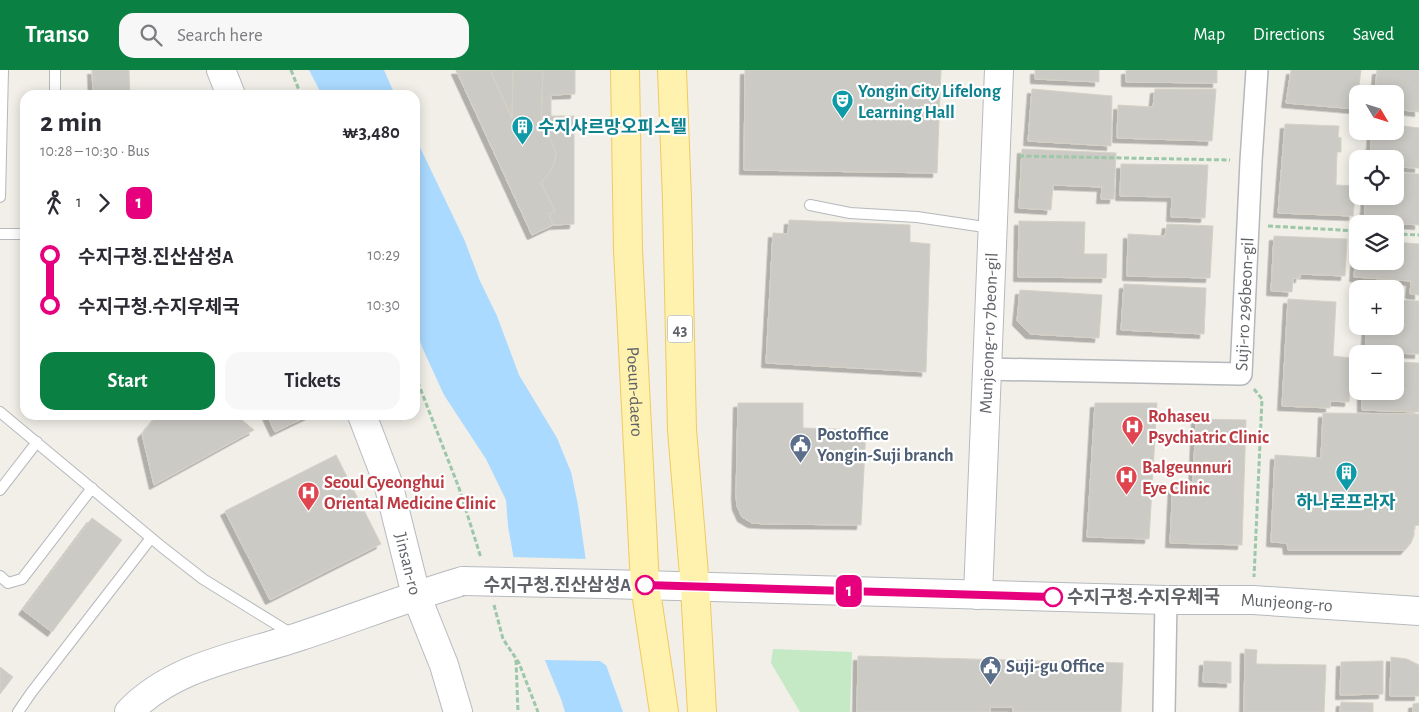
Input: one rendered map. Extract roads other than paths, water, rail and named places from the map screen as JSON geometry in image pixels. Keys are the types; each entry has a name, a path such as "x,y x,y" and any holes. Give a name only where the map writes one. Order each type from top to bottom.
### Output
{"main road":[{"name":"Poeun-daero","path":"625,70 628,250 645,585 664,712"},
{"name":"43","path":"672,70 682,430 695,587 702,712"}],"street":[{"path":"221,70 229,90"},
{"name":"Munjeong-ro 7beon-gil","path":"978,595 999,70"},
{"name":"Suji-ro 296beon-gil","path":"986,369 1242,374 1251,161 1257,70"},
{"name":"Jinsan-ro","path":"364,420 388,483 416,595 444,664 458,712"},
{"name":"Munjeong-ro","path":"129,712 134,706 175,678 196,668 298,637 473,573 606,584 1166,600 1253,600 1419,611"},
{"path":"1164,712 1166,600"}],"lane":[{"path":"0,197 3,70"},
{"path":"55,70 55,90"},
{"path":"810,205 850,213 917,217 992,228"},
{"path":"0,234 20,234"},
{"path":"0,412 203,579 298,637"},
{"path":"0,490 37,442"},
{"path":"0,576 8,582 22,580 92,488"},
{"path":"18,712 152,538"}],"water":[{"path":"309,70 384,70 393,90 319,90"},
{"path":"420,147 464,239 480,281 497,316 519,375 557,438 571,472 578,505 597,640 623,712 565,712 522,605 508,526 506,500 486,459 444,395 420,340"}],"place":[{"name":"Yongin City Lifelong Learning Hall","path":"842,120"},
{"name":"수지샤르망오피스텔","path":"522,146"},
{"name":"Rohaseu Psychiatric Clinic","path":"1132,445"},
{"name":"Postoffice Yongin-Suji branch","path":"801,463"},
{"name":"하나로프라자","path":"1346,491"},
{"name":"Balgeunnuri Eye Clinic","path":"1126,496"},
{"name":"Seoul Gyeonghui Oriental Medicine Clinic","path":"308,511"},
{"name":"수지구청.진산삼성A","path":"645,585"},
{"name":"수지구청.수지우체국","path":"1053,597"},
{"name":"Suji-gu Office","path":"990,685"}]}
